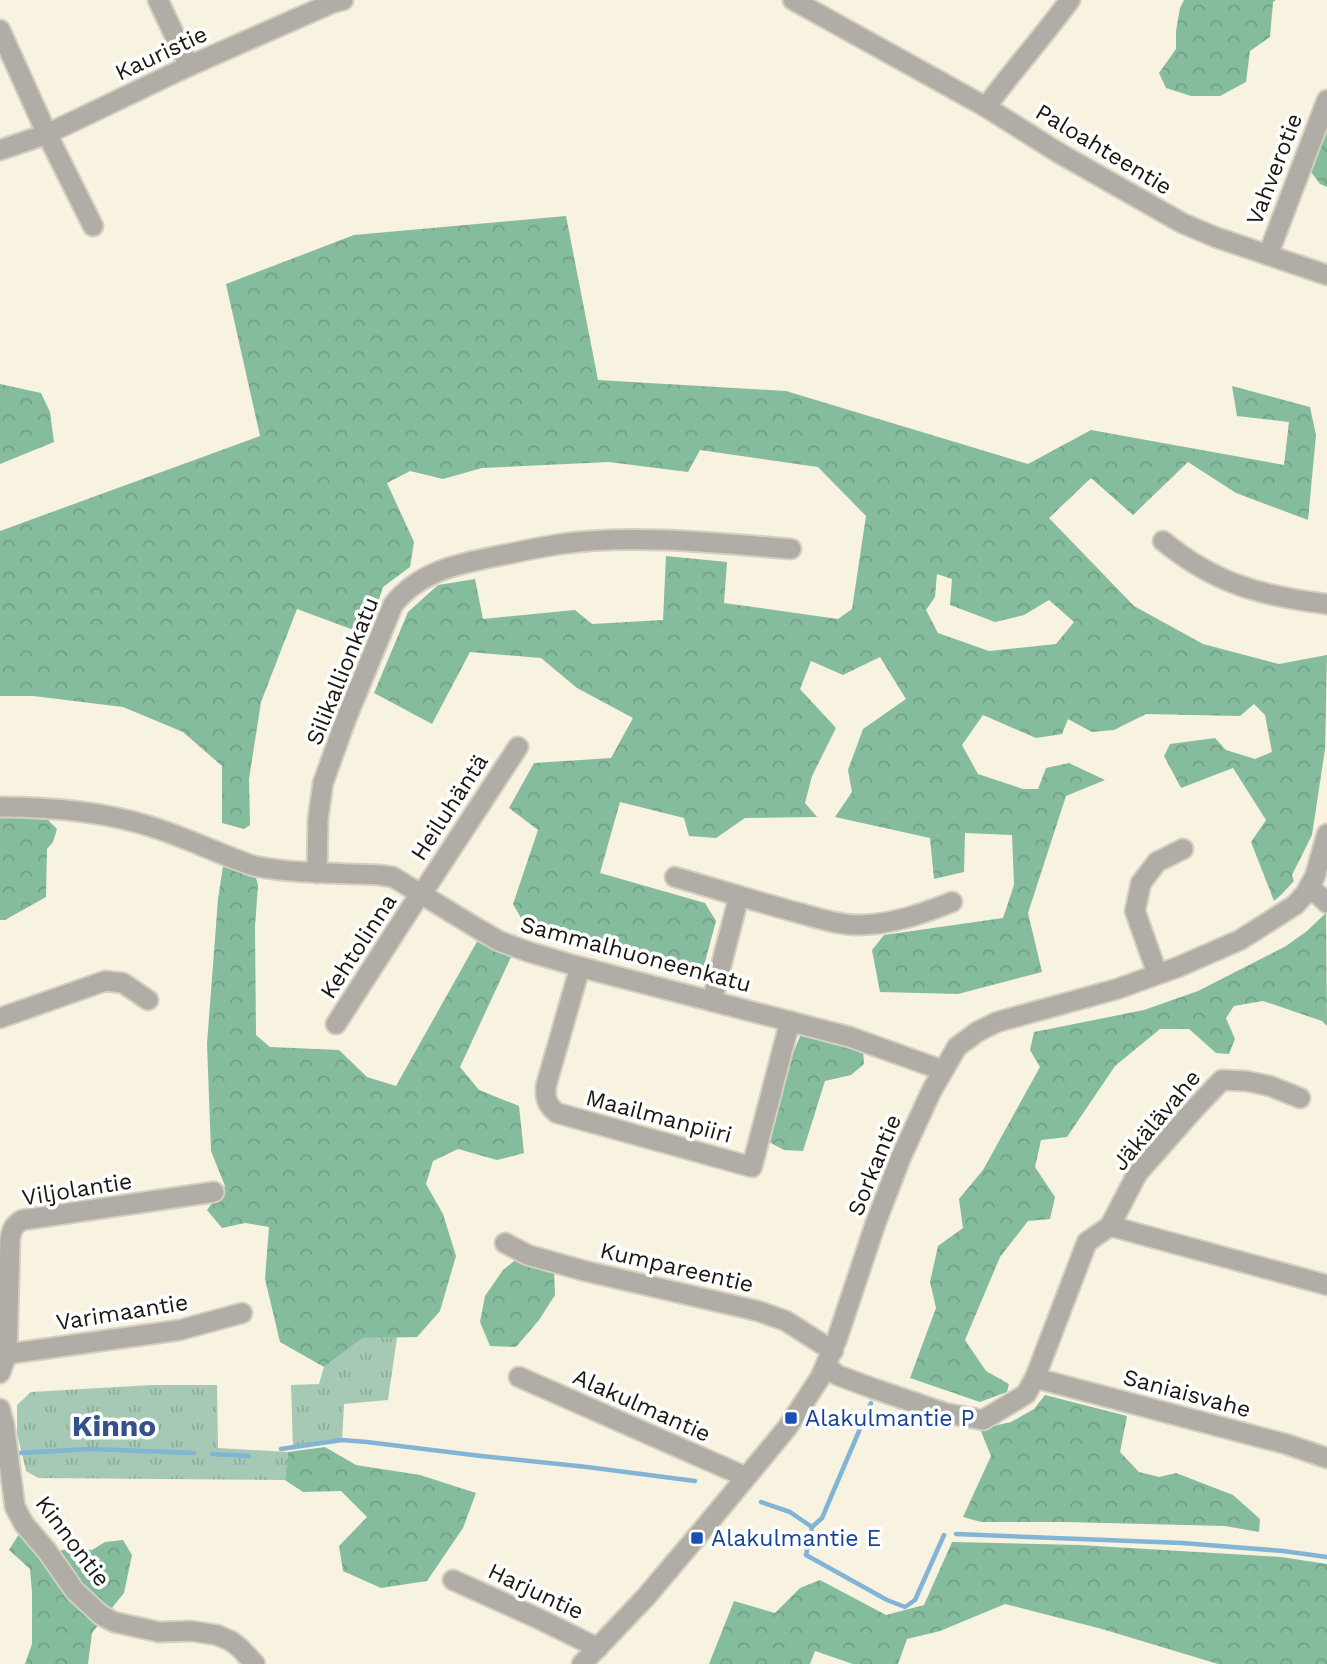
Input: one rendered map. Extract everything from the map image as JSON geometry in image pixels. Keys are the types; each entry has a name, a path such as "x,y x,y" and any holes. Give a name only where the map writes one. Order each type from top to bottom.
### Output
{"street":[{"path":"158,0 189,66"},
{"name":"Paloahteentie","path":"793,0 986,107 1059,153 1173,218 1215,237 1327,275"},
{"path":"986,107 1070,0"},
{"name":"Kauristie","path":"0,150 47,134 189,66 335,1"},
{"path":"0,30 47,134 93,226"},
{"name":"Vahverotie","path":"1268,255 1327,100"},
{"name":"Silikallionkatu","path":"317,873 318,819 323,783 393,604 412,585 427,575 449,567 561,544 653,540 791,549"},
{"path":"1163,541 1198,567 1226,581 1254,591 1327,604"},
{"name":"Heiluhäntä","path":"420,894 518,747"},
{"name":"Sammalhuoneenkatu","path":"0,807 57,809 121,818 254,866 289,872 393,877 499,941 529,952 850,1037 942,1070"},
{"name":"Sorkantie","path":"582,1664 645,1598 787,1428 820,1378 901,1157 942,1070 957,1047 977,1032 997,1022 1116,989 1178,967 1240,940 1295,905 1310,887 1320,864 1327,834"},
{"path":"1157,973 1135,911 1140,883 1157,862 1183,849"},
{"path":"675,877 830,921 857,925 920,914 952,902"},
{"path":"1310,887 1327,904"},
{"name":"Kehtolinna","path":"336,1024 420,894"},
{"path":"712,1001 739,896"},
{"name":"Maailmanpiiri","path":"580,967 546,1086 548,1105 557,1113 752,1167 790,1021"},
{"path":"0,1018 105,981 123,983 148,1000"},
{"name":"Jäkälävahe","path":"1110,1226 1137,1174 1222,1080 1270,1086 1300,1098"},
{"name":"Viljolantie","path":"4,1364 10,1239 15,1224 22,1220 214,1192"},
{"path":"1035,1378 1087,1242 1110,1226 1327,1285"},
{"name":"Kumpareentie","path":"505,1243 528,1255 584,1271 758,1311 786,1321 829,1358 837,1375 945,1413 983,1420 1026,1394 1035,1378"},
{"name":"Varimaantie","path":"4,1364 180,1330 242,1313"},
{"name":"Alakulmantie","path":"519,1377 746,1477"},
{"name":"Saniaisvahe","path":"1035,1378 1286,1444 1327,1458"},
{"name":"Kinnontie","path":"0,1409 15,1507 24,1524 75,1591 100,1615 114,1622 159,1632 191,1631 217,1634 240,1648 255,1664"},
{"name":"Harjuntie","path":"453,1580 598,1648"}],"green space":[{"path":"1184,0 1276,0 1273,2 1270,37 1250,51 1246,82 1220,96 1191,96 1166,88 1159,73 1176,49 1176,31"},
{"path":"1327,125 1327,187 1320,184 1311,172"},
{"path":"566,216 598,380 786,391 1028,464 1091,430 1284,465 1289,422 1237,416 1232,386 1310,407 1316,435 1308,520 1236,493 1188,462 1133,515 1091,478 1049,518 1134,606 1203,644 1279,664 1327,655 1325,749 1312,835 1292,875 1294,881 1274,901 1251,842 1266,820 1233,768 1181,788 1164,756 1170,744 1215,738 1226,750 1255,759 1272,752 1265,715 1254,704 1240,716 1146,714 1114,730 1092,732 1068,719 1062,734 1036,738 983,715 962,745 978,774 1023,789 1038,789 1046,768 1069,763 1105,780 1066,796 1028,913 1042,972 958,994 880,992 872,950 884,935 1003,918 1014,885 1012,835 965,833 964,872 934,879 930,838 835,817 852,792 848,770 863,729 906,699 880,657 843,675 811,661 800,689 836,728 812,776 805,803 817,817 745,818 716,838 689,836 684,818 620,802 600,873 705,903 716,921 704,966 689,973 529,932 513,904 538,830 509,808 534,763 611,758 633,718 577,688 541,658 470,652 432,724 374,693 408,612 438,585 475,579 483,619 575,610 592,624 663,620 666,556 727,562 724,603 838,619 852,609 866,516 818,467 700,450 688,472 609,462 482,468 443,479 410,471 387,483 414,542 410,567 383,587 367,635 297,609 261,702 249,779 250,825 244,829 222,823 222,766 183,732 123,707 33,696 0,696 0,531 260,436 226,284 354,235","holes":["937,574 952,579 950,605 995,622 1024,615 1049,600 1074,622 1056,644 989,651 938,633 926,610 935,597"]},
{"path":"0,384 41,393 50,412 54,442 0,464"},
{"path":"0,818 48,820 57,829 53,842 47,849 46,897 5,920 0,920"},
{"path":"223,866 256,878 258,885 255,927 256,1035 270,1047 339,1050 367,1077 396,1086 479,938 512,955 460,1067 479,1090 519,1106 524,1153 497,1160 458,1149 433,1161 426,1184 443,1214 456,1256 440,1311 417,1337 363,1338 324,1367 280,1342 265,1279 269,1227 245,1223 222,1228 207,1210 225,1186 211,1151 207,1044"},
{"path":"1326,913 1327,1026 1322,1021 1263,1001 1234,1006 1226,1018 1235,1039 1229,1054 1216,1053 1189,1029 1160,1029 1115,1066 1067,1137 1041,1140 1035,1167 1055,1197 1050,1219 1028,1221 1000,1257 965,1340 986,1371 1009,1384 1007,1392 980,1402 910,1378 936,1308 930,1282 938,1246 963,1228 959,1199 983,1170 1040,1067 1030,1050 1034,1032 1144,1010 1198,991 1286,946"},
{"path":"812,1031 863,1050 864,1064 851,1075 825,1081 803,1151 784,1150 769,1142 777,1092 801,1034"},
{"path":"529,1260 554,1270 555,1295 539,1320 516,1347 490,1346 480,1322 485,1296 503,1270 514,1261"},
{"path":"397,1337 388,1400 344,1404 342,1440 293,1448 291,1385 319,1384 324,1367 363,1338"},
{"path":"152,1385 217,1385 218,1448 288,1452 285,1480 38,1478 26,1471 17,1433 17,1405 31,1392"},
{"path":"1045,1395 1127,1416 1120,1452 1139,1472 1159,1477 1176,1473 1233,1495 1260,1519 1259,1532 1225,1526 981,1522 963,1517 991,1456 980,1429 1011,1422 1034,1409"},
{"path":"325,1447 356,1465 420,1475 476,1493 463,1528 427,1581 381,1588 343,1571 339,1546 367,1517 341,1491 303,1492 285,1480 288,1452"},
{"path":"19,1534 46,1556 71,1547 92,1550 105,1542 123,1540 132,1555 124,1593 92,1633 88,1664 25,1664 32,1644 30,1569 9,1550"},
{"path":"952,1542 1080,1545 1281,1557 1327,1564 1327,1664 1218,1664 1102,1629 1005,1604 940,1631 907,1639 898,1664 853,1664 815,1651 810,1664 709,1664 734,1601 775,1613 800,1588 820,1580 886,1615 924,1605"}],"waterway":[{"path":"812,1527 822,1518 871,1403"},
{"path":"281,1449 342,1440 695,1481"},
{"path":"20,1453 92,1449 194,1453"},
{"path":"212,1454 249,1456"},
{"path":"761,1502 790,1512 812,1527 806,1555 887,1600 905,1607 915,1600 944,1535"},
{"path":"956,1534 1182,1543 1327,1557"}],"place":[{"name":"Alakulmantie P","path":"791,1418"},
{"name":"Alakulmantie E","path":"697,1538"}],"district":[{"name":"Kinno","path":"114,1426"}]}
